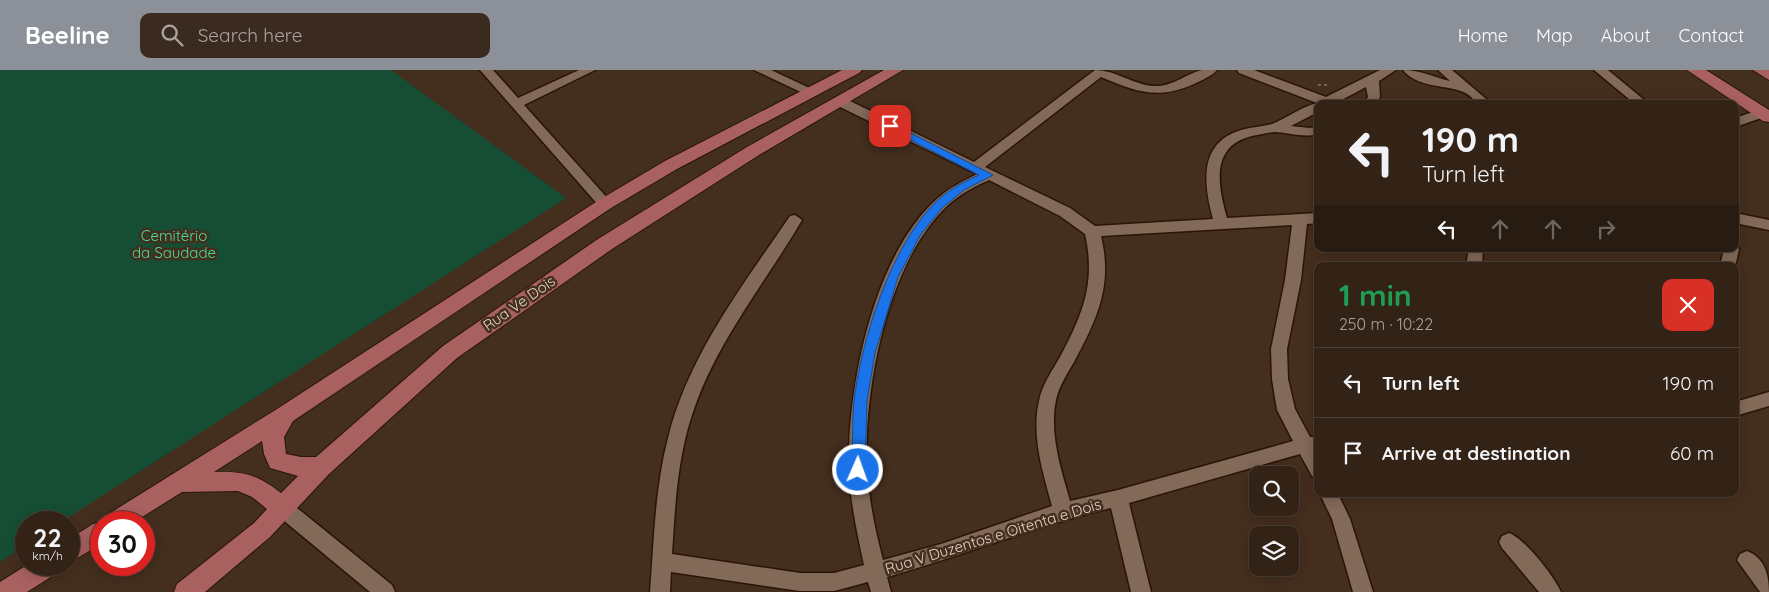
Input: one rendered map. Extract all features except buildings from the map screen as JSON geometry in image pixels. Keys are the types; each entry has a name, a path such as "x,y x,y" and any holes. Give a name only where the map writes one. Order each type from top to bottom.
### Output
{"main road":[{"path":"133,511 285,414 606,204 671,165 854,70"},
{"name":"Rua Ve Dois","path":"186,592 262,530 284,509 321,467 450,352 605,244 753,151 895,70"},
{"path":"1695,70 1766,115"},
{"path":"1761,70 1769,75"},
{"path":"285,414 273,433 272,449 278,461 301,467 321,467"},
{"path":"179,482 239,481 260,490 284,509"},
{"path":"5,592 30,576"}],"street":[{"path":"486,70 517,102 606,204"},
{"path":"517,102 589,70"},
{"path":"760,70 812,92"},
{"path":"881,592 858,470 860,401 870,353 893,277 917,232 938,206 1101,71 1146,91 1164,92 1189,83 1212,70"},
{"path":"1243,70 1285,85 1314,100"},
{"path":"1330,100 1390,70"},
{"path":"1409,70 1431,81 1464,88"},
{"path":"1444,70 1480,100"},
{"path":"1600,70 1639,100"},
{"path":"1372,79 1374,97 1372,100"},
{"path":"839,101 1065,212 1092,231 1099,253 1096,294 1085,326 1055,380 1047,402 1046,434 1063,511"},
{"path":"1221,223 1211,186 1213,160 1224,145 1239,135 1274,128 1314,108"},
{"path":"1739,121 1766,115"},
{"path":"1274,128 1314,131"},
{"path":"1092,231 1314,218"},
{"path":"1300,219 1294,280 1279,348 1280,379 1286,410 1311,444"},
{"path":"1739,219 1769,225"},
{"path":"660,592 670,474 683,415 704,367 739,303 795,220"},
{"path":"1739,408 1769,399"},
{"name":"Rua V Duzentos e Oitenta e Dois","path":"663,562 800,582 834,582 941,553 1063,511 1118,498 1311,444"},
{"path":"1330,497 1341,519 1363,592"},
{"path":"1118,498 1141,592"},
{"path":"284,509 385,592"},
{"path":"1509,542 1538,574 1550,592"},
{"path":"1747,560 1769,588"}],"path":[{"path":"1285,85 1359,85"}],"green space":[{"name":"Cemitério da Saudade","path":"0,70 391,70 566,198 78,511 15,511 15,552 0,562"}],"route":[{"path":"858,470 860,401 870,353 893,277 917,232 938,206 960,188 988,175 890,126"}]}
